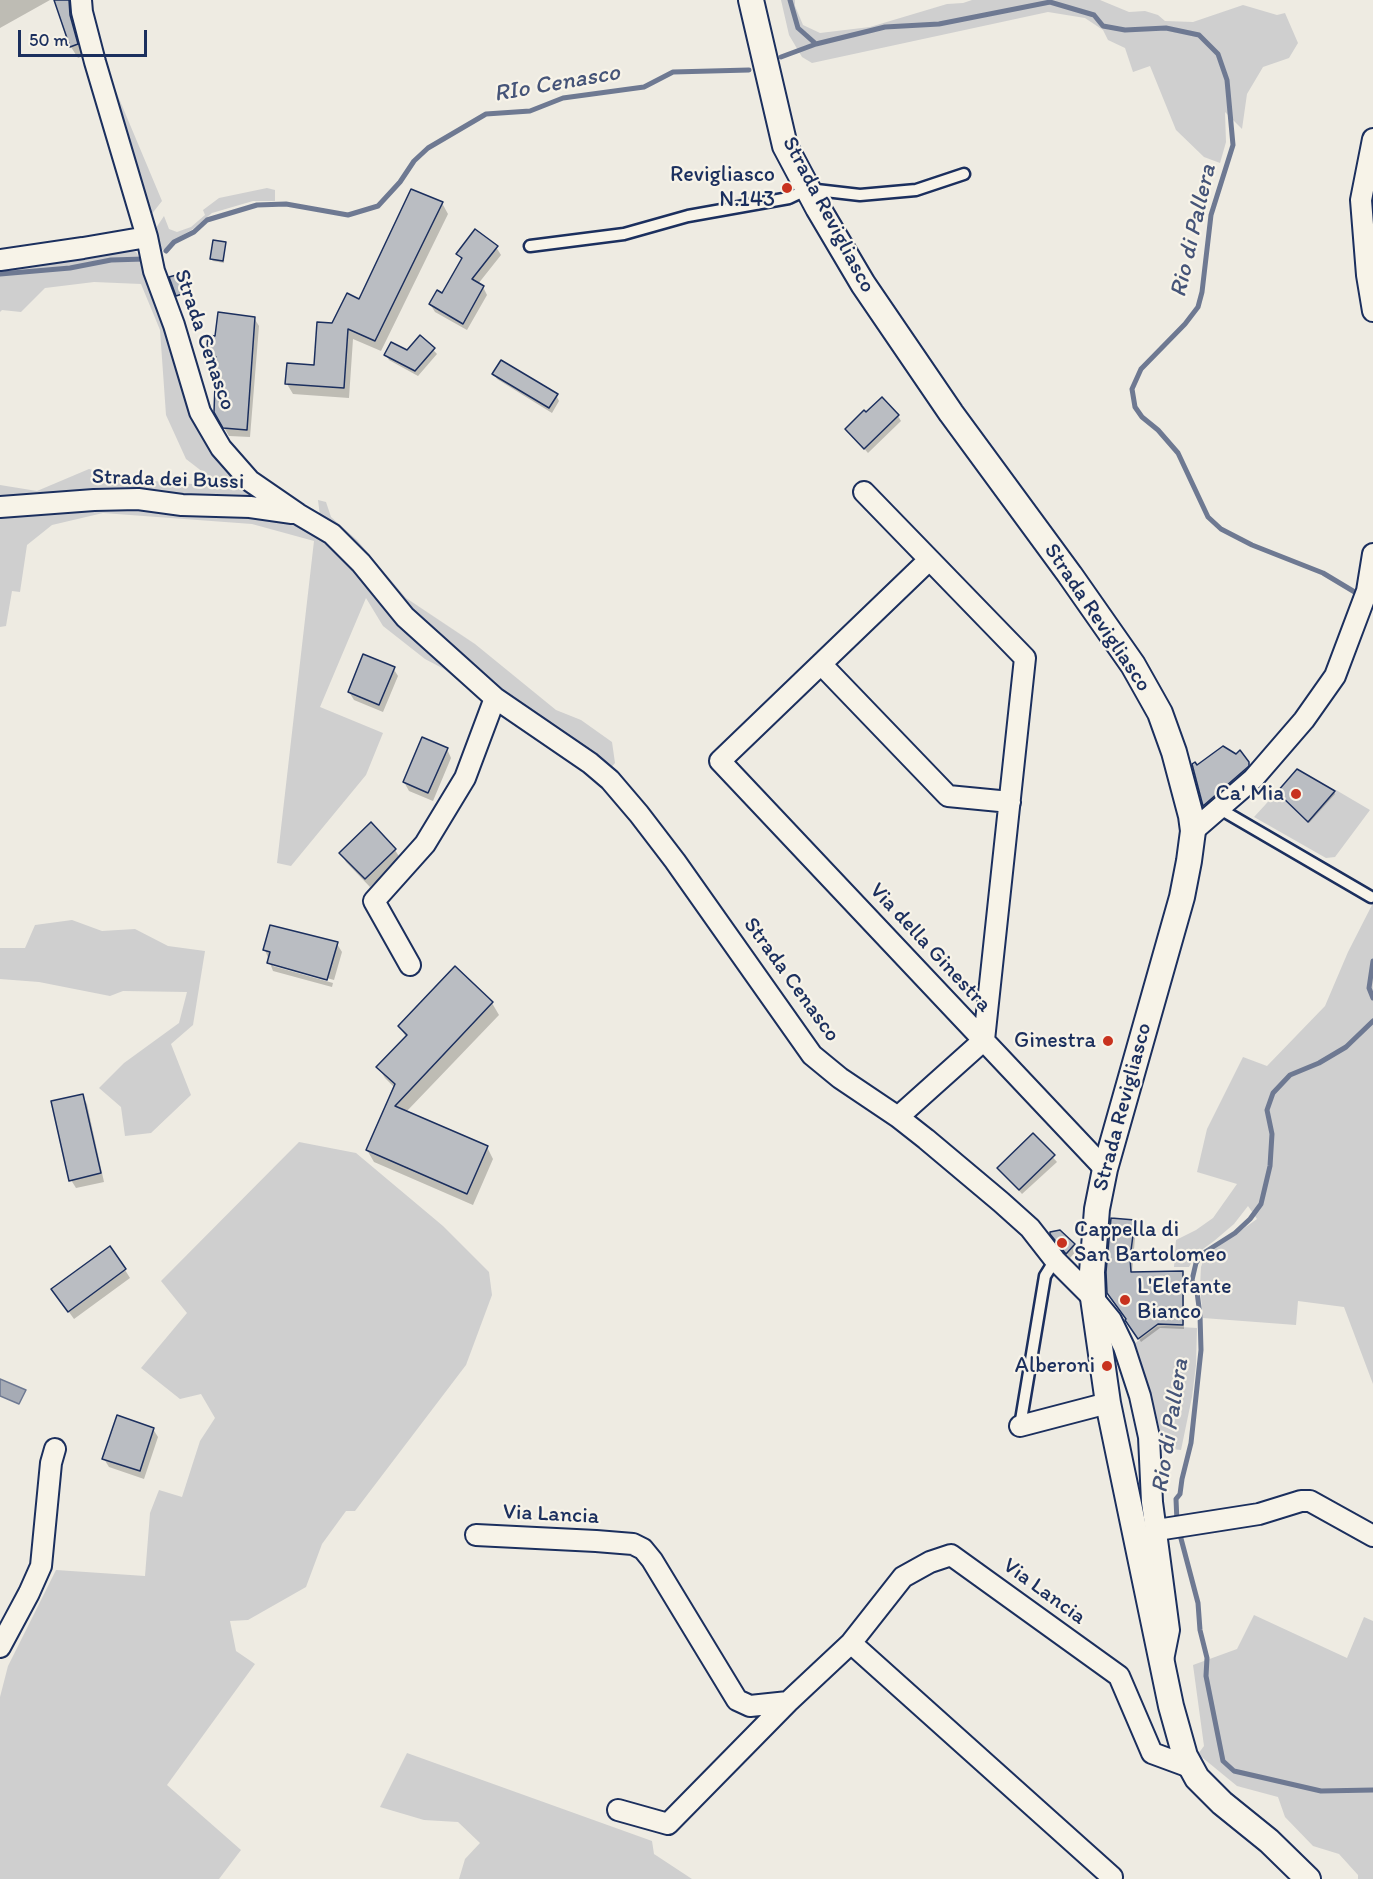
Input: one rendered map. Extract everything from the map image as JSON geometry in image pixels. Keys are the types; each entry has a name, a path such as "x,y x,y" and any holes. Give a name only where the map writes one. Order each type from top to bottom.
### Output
{"street":[{"name":"Strada Cenasco","path":"81,0 95,62 147,237 154,271 174,325 200,412 221,448 250,481 332,534 361,563 405,617 495,699 590,763 610,780 675,861 812,1055 840,1078 898,1117 1030,1228 1054,1260 1093,1298"},
{"name":"Strada Revigliasco","path":"751,0 785,146 808,189 863,284 919,367 1133,665 1160,713 1174,752 1193,831 1182,897 1105,1169 1097,1209 1092,1272 1093,1298 1108,1403 1171,1706 1185,1756 1197,1778 1269,1841 1308,1879"},
{"path":"1373,139 1361,200 1367,275 1373,311"},
{"path":"0,260 147,237"},
{"path":"864,492 1025,658 984,1040 898,1117"},
{"name":"Strada dei Bussi","path":"0,507 94,500 138,500 182,505 250,507 298,514"},
{"path":"1193,831 1252,779 1304,720 1335,676 1367,591 1373,554"},
{"path":"929,560 821,664 948,796 1010,802"},
{"name":"Via della Ginestra","path":"821,664 720,761 1105,1169"},
{"path":"410,965 375,901 425,844 465,778 495,699"},
{"name":"Strada Revigliasco","path":"1093,1298 1110,1320 1124,1347 1140,1396 1149,1437 1152,1502 1171,1527 1169,1630 1162,1663"},
{"path":"1020,1426 1108,1403"},
{"path":"0,1647 41,1566 51,1463 55,1449"},
{"path":"1171,1527 1259,1514 1301,1501 1310,1501 1373,1536"},
{"name":"Via Lancia","path":"476,1535 596,1540 633,1544 644,1549 737,1700 750,1706 789,1702"},
{"name":"Via Lancia","path":"618,1810 669,1824 789,1702 851,1643 903,1577 930,1562 951,1555 1119,1676 1152,1753 1190,1767"},
{"path":"851,1643 1112,1877"}],"lane":[{"path":"530,246 624,234 688,216 789,198 808,189 860,195 916,190 964,174"},
{"path":"1220,809 1371,897"},
{"path":"1020,1426 1045,1276 1054,1260"}],"shaded area":[{"path":"781,0 795,0 795,6 803,25 820,33 870,27 947,4 972,0 1100,0 1129,12 1145,11 1158,15 1165,21 1193,22 1243,5 1277,15 1285,13 1298,43 1289,58 1263,67 1247,94 1242,129 1225,112 1226,142 1220,163 1204,157 1176,130 1150,66 1133,72 1125,48 1108,40 1103,30 1085,18 1048,12 812,63 802,57 789,35"},
{"path":"96,30 110,77 162,201 147,220"},
{"path":"267,188 275,190 275,201 253,201 212,213 165,249 153,253 150,237 164,216 169,229 177,232 191,227 205,215 203,210 219,198"},
{"path":"115,249 136,252 146,268 194,413 268,502 0,501 0,485 37,491 89,469 127,479 206,485 208,476 186,459 166,415 160,330 141,284 94,282 45,288 21,312 2,310 0,312 0,270"},
{"path":"318,500 326,502 331,517 357,540 406,598 475,644 556,710 581,720 612,742 615,763 609,770 498,692 407,613 368,563 320,516"},
{"path":"137,504 249,514 299,525 327,537 488,696 483,701 444,669 425,659 383,626 366,598 320,707 383,733 366,775 291,866 277,863 314,541 252,524 103,513 52,525 27,545 20,592 12,591 6,626 0,627 0,513"},
{"path":"1336,790 1370,810 1335,857 1326,858 1254,817 1277,792 1307,822"},
{"path":"1373,903 1373,1384 1344,1307 1298,1301 1296,1325 1203,1318 1200,1287 1201,1267 1205,1256 1257,1219 1248,1206 1234,1224 1196,1254 1189,1267 1174,1267 1176,1240 1213,1218 1237,1184 1197,1172 1207,1129 1243,1057 1267,1066 1325,1006 1348,952"},
{"path":"72,920 102,931 135,929 168,946 205,951 193,1025 171,1044 191,1095 151,1133 125,1136 121,1107 99,1088 124,1063 179,1023 187,992 123,991 110,996 39,982 0,979 0,948 25,948 35,925"},
{"path":"299,1142 356,1153 443,1226 489,1272 492,1295 466,1365 355,1511 346,1511 322,1544 306,1587 248,1620 230,1621 236,1651 255,1664 167,1785 241,1850 219,1879 0,1879 0,1697 8,1666 56,1570 145,1576 150,1513 159,1490 182,1497 200,1441 215,1418 201,1394 180,1399 141,1368 187,1313 161,1281"},
{"path":"1157,1327 1197,1328 1192,1397 1181,1450 1163,1448 1160,1429 1140,1366 1130,1347"},
{"path":"0,1379 26,1390 19,1404 0,1396"},
{"path":"1254,1615 1347,1658 1364,1617 1373,1621 1373,1879 1358,1879 1358,1875 1339,1854 1313,1846 1285,1817 1278,1797 1237,1786 1198,1754 1204,1746 1193,1665 1237,1649"},
{"path":"407,1753 652,1841 654,1854 692,1879 459,1879 465,1859 480,1843 458,1822 424,1820 380,1807"}],"building":[{"path":"54,0 69,0 70,15 78,44 70,47"},
{"path":"411,189 443,202 375,341 348,329 344,388 285,384 287,363 314,365 317,322 332,323 347,293 359,299"},
{"path":"475,229 498,246 472,279 484,286 463,324 429,304 437,290 442,293 462,258 456,254"},
{"path":"213,240 226,242 223,261 210,259"},
{"path":"180,274 185,293 176,296 169,277"},
{"path":"218,312 255,317 247,430 223,428 214,412 216,357 206,357 208,335 215,336"},
{"path":"420,335 435,348 415,371 384,355 391,342 407,350"},
{"path":"501,360 558,394 549,408 492,374"},
{"path":"882,397 899,415 864,449 845,429 864,410 866,412"},
{"path":"363,654 395,667 379,705 348,692"},
{"path":"422,737 448,748 428,793 403,782"},
{"name":"Ca' Mia","path":"1223,746 1236,754 1240,750 1249,762 1249,766 1203,806 1192,764 1195,762 1197,765"},
{"name":"Ca' Mia","path":"1297,769 1335,791 1308,822 1277,792"},
{"path":"371,822 396,849 365,879 339,853"},
{"path":"270,925 338,942 327,980 267,963 270,952 263,950"},
{"path":"455,966 493,1002 395,1106 488,1146 467,1194 366,1150 395,1084 376,1067 407,1035 398,1026"},
{"path":"83,1094 101,1173 69,1181 51,1101"},
{"path":"1033,1133 1055,1155 1019,1190 997,1168"},
{"path":"1111,1218 1135,1220 1130,1258 1131,1272 1183,1271 1183,1325 1158,1324 1138,1339 1125,1320 1107,1293 1106,1272"},
{"name":"Cappella di San Bartolomeo","path":"1060,1230 1075,1244 1066,1254 1050,1234 1050,1232"},
{"path":"110,1246 126,1269 68,1312 51,1289"},
{"path":"117,1415 154,1428 140,1471 102,1459"}],"waterway":[{"name":"Rio di Pallera","path":"790,0 798,28 816,44 885,27 939,24 1050,2 1094,15 1103,26 1125,30 1166,28 1199,35 1218,54 1227,80 1233,145 1211,215 1202,292 1198,307 1185,324 1141,369 1132,389 1135,407 1178,453 1208,517 1221,529 1252,545 1323,573 1373,603"},
{"name":"RIo Cenasco","path":"781,57 816,44"},
{"name":"RIo Cenasco","path":"166,251 174,242 194,232 207,220 257,205 286,204 348,215 378,206 400,182 414,161 428,148 486,114 530,111 563,98 644,87 673,72 749,70"},
{"name":"RIo Cenasco","path":"0,274 70,268 111,260 144,259"},
{"name":"Rio di Pallera","path":"1373,961 1369,988 1373,998"},
{"name":"Rio di Pallera","path":"1177,1522 1176,1499 1180,1494 1191,1443 1201,1350 1200,1315 1197,1292 1192,1280 1196,1263 1202,1254 1235,1233 1250,1219 1261,1204 1270,1166 1272,1134 1267,1110 1273,1093 1290,1075 1319,1063 1346,1047 1373,1021"},
{"name":"Rio di Pallera","path":"1179,1531 1198,1603 1200,1630 1207,1658 1206,1676 1223,1761 1234,1771 1321,1791 1373,1790"}],"place":[{"name":"Revigliasco N.143","path":"787,188"},
{"name":"Ca' Mia","path":"1296,794"},
{"name":"Ginestra","path":"1108,1041"},
{"name":"Cappella di San Bartolomeo","path":"1062,1243"},
{"name":"L'Elefante Bianco","path":"1125,1300"},
{"name":"Alberoni","path":"1107,1366"}]}
